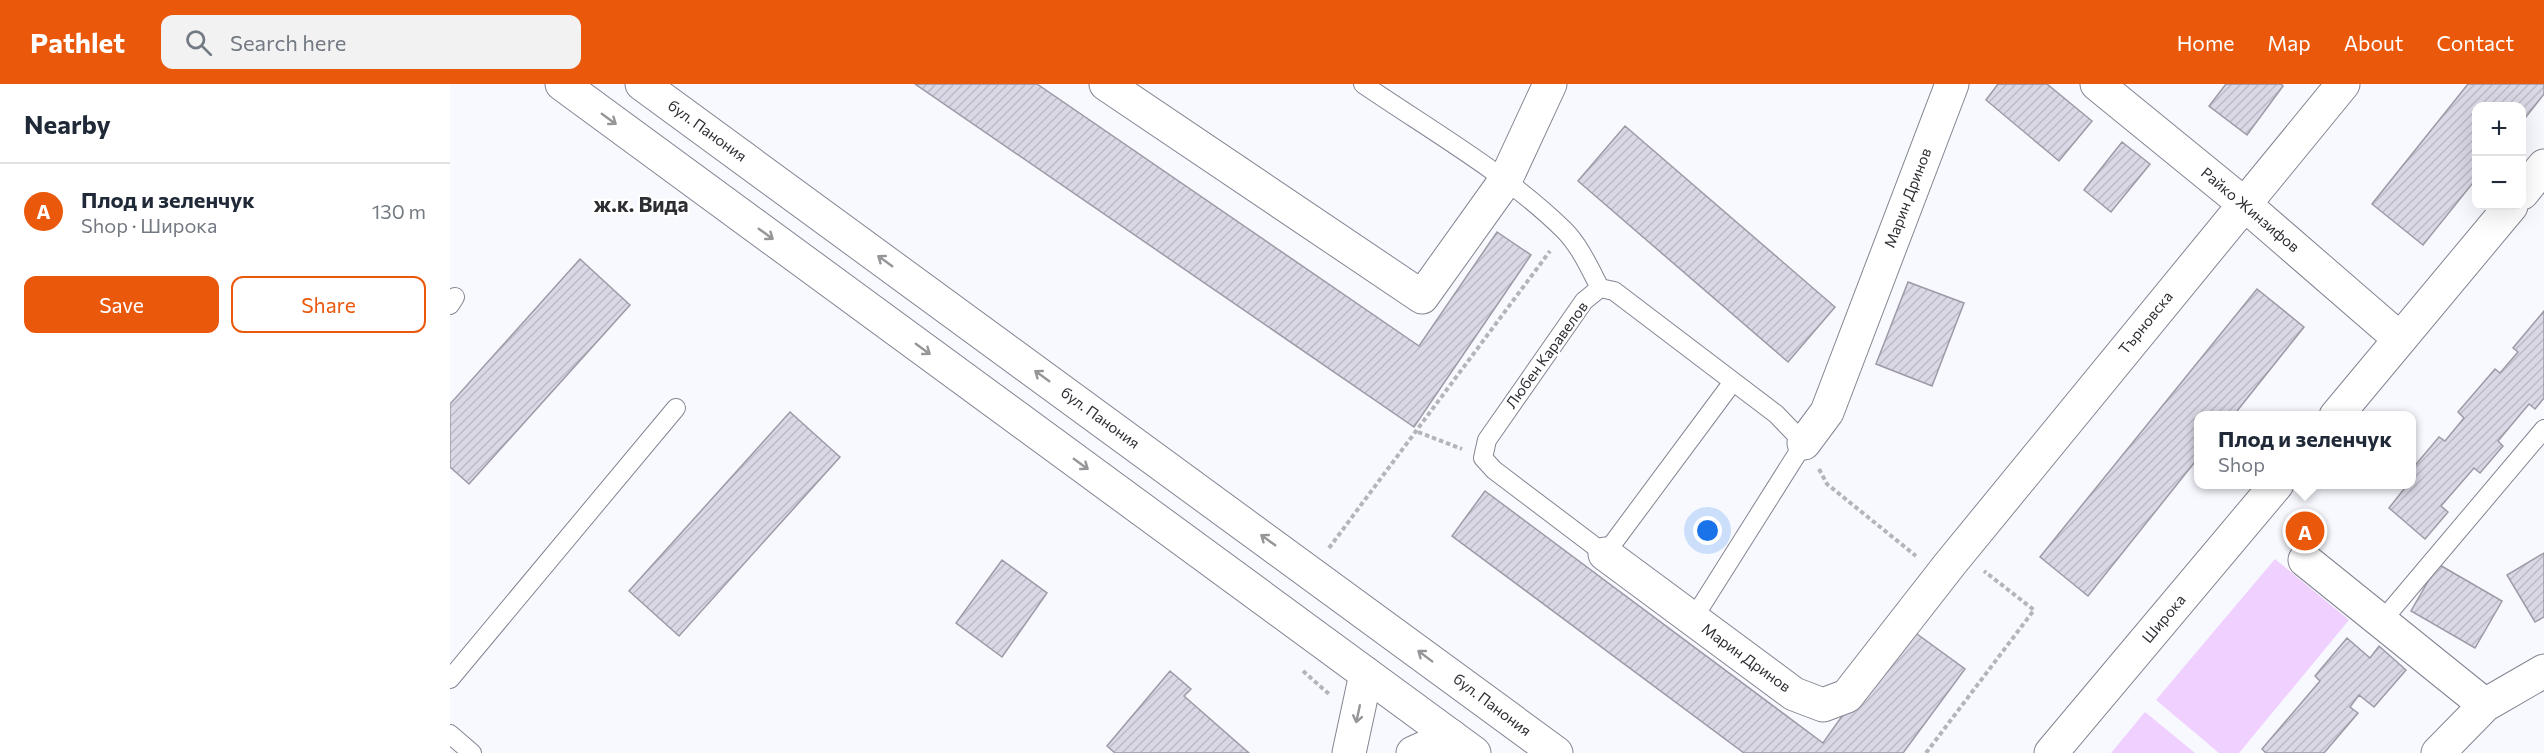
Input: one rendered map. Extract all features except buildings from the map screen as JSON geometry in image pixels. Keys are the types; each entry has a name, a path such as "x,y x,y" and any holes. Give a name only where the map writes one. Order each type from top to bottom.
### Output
{"street":[{"path":"562,84 1462,744"},
{"name":"бул. Панония","path":"642,84 1556,753"},
{"path":"1106,84 1422,297 1505,181 1550,84"},
{"name":"Марин Дринов","path":"1804,442 1827,412 1952,84"},
{"name":"Райко Жинзифов","path":"2097,84 2243,204 2400,339"},
{"name":"Търновска","path":"1950,564 2343,84"},
{"path":"2526,188 2544,166"},
{"path":"2340,411 2508,210"},
{"name":"Широка","path":"2051,753 2273,489"},
{"name":"Марин Дринов","path":"1605,554 1794,694 1823,705 1847,696 1950,564"},
{"path":"2306,560 2485,705"},
{"path":"2438,753 2485,705 2544,671"},
{"path":"1349,753 1366,674"},
{"path":"1413,753 1462,744"}],"lane":[{"name":"Любен Каравелов","path":"1364,84 1505,181 1565,231 1586,261 1600,288 1584,301 1487,440 1483,458"},
{"path":"1600,288 1614,291 1732,383 1776,414 1804,442 1693,619"},
{"path":"1483,458 1494,470 1605,554 1732,383"},
{"path":"450,680 676,408"},
{"path":"2381,622 2544,429"},
{"path":"450,734 472,753"}],"path":[{"path":"1311,572 1418,432 1565,231"},
{"path":"1418,432 1483,458"},
{"path":"1804,442 1827,484 1916,556 1984,570 2034,610 1926,753"}],"shaded area":[{"path":"2275,559 2349,620 2239,753 2219,753 2156,700"},
{"path":"2145,712 2195,753 2111,753"}],"place":[{"name":"Плод и зеленчук","path":"2305,531"}],"district":[{"name":"ж.к. Вида","path":"641,205"}]}
